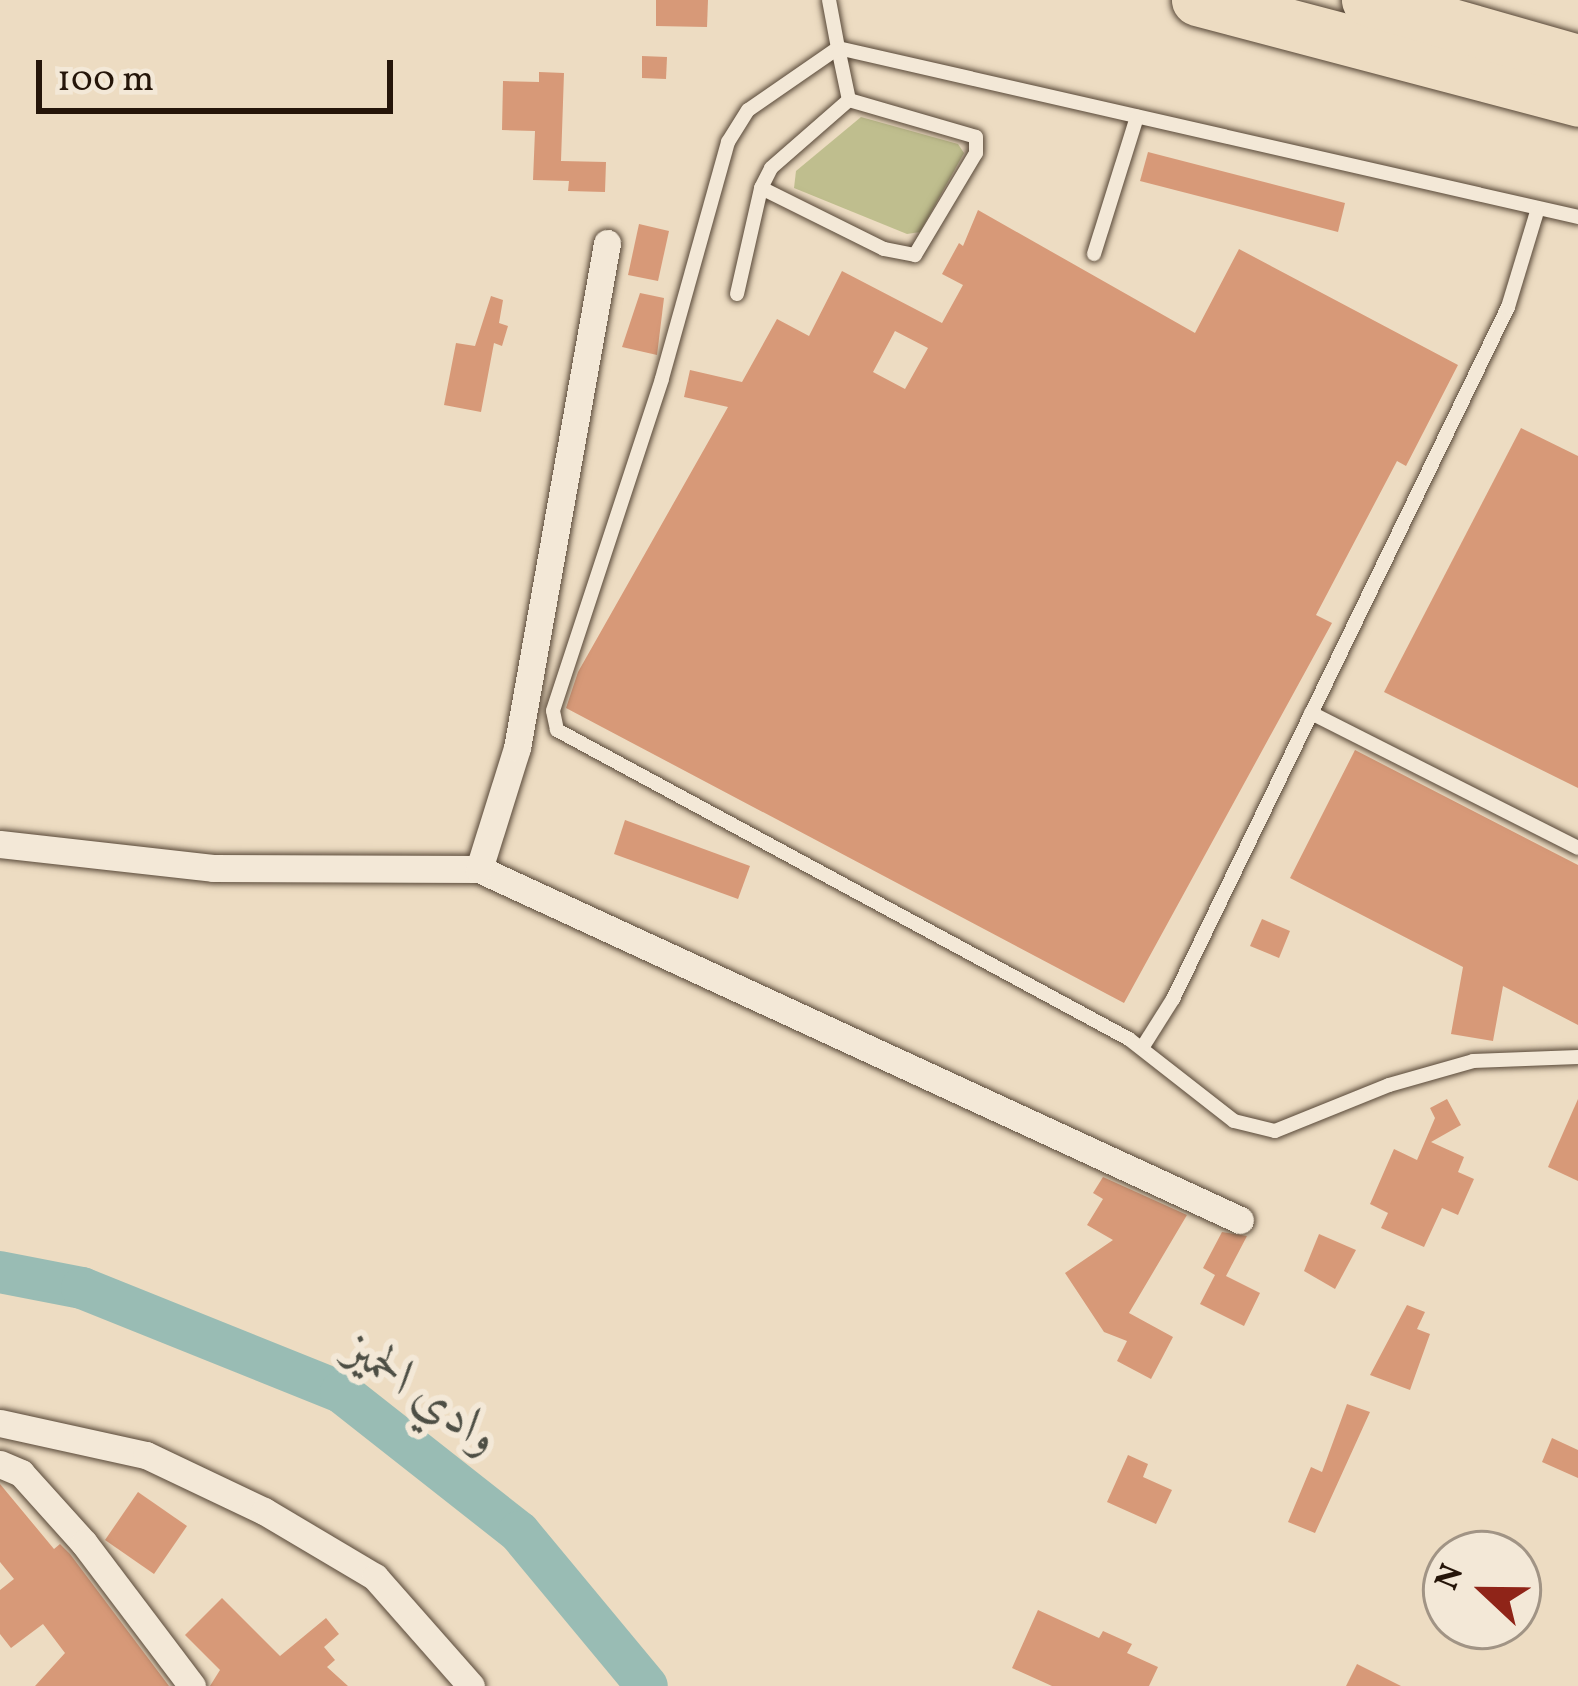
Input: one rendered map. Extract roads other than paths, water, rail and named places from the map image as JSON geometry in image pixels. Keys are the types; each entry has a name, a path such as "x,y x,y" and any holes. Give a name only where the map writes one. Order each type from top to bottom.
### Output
{"highway":[{"path":"1197,0 1578,101"},
{"path":"1366,0 1578,60"}],"street":[{"path":"479,869 518,748 607,243"},
{"path":"0,844 213,868 479,869 1240,1220"},
{"path":"0,1423 146,1455 264,1511 375,1577 471,1686"},
{"path":"0,1464 21,1473 84,1543 192,1686"}],"lane":[{"path":"829,0 849,100"},
{"path":"1578,218 838,49 748,110 728,142 662,379 553,711 557,730 1142,1048 1234,1121 1275,1131 1389,1085 1473,1061 1578,1058"},
{"path":"737,294 761,188 771,168 849,100"},
{"path":"761,188 884,249 915,255 976,153 976,136 849,100"},
{"path":"1094,254 1137,117"},
{"path":"1142,1048 1173,999 1508,307 1538,208"},
{"path":"1311,713 1578,848"}],"waterway":[{"name":"وادي الحميز","path":"0,1272 82,1288 341,1392 519,1532 647,1686"}]}
